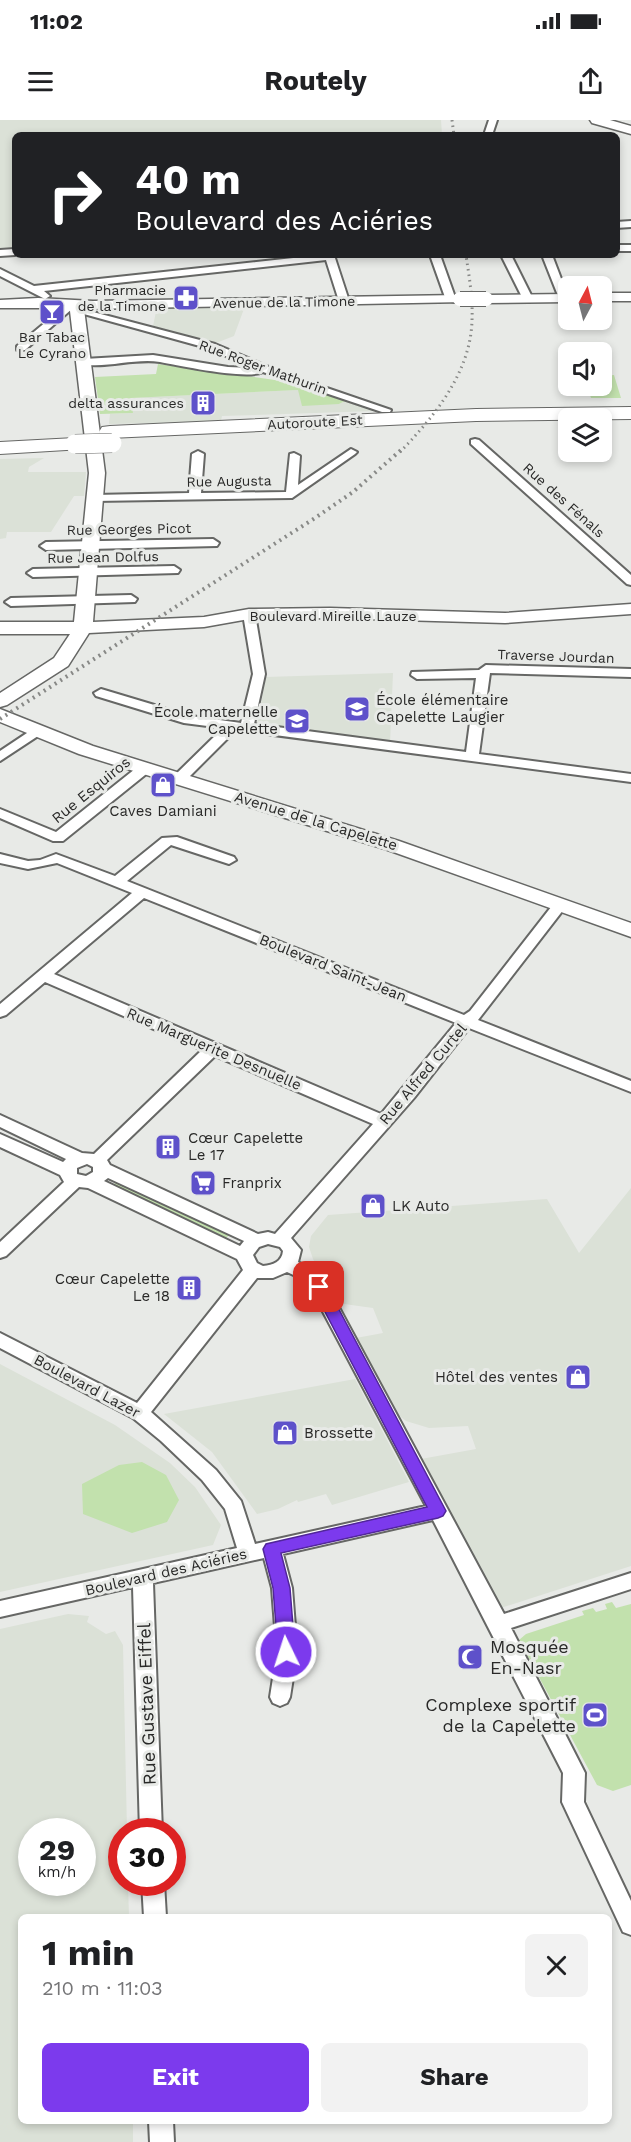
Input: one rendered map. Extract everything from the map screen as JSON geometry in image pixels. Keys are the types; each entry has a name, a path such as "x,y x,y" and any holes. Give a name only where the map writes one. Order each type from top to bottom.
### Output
{"highway":[{"name":"Autoroute Est","path":"2,440 74,439 476,415 631,413"},
{"path":"612,424 631,424"},
{"name":"Autoroute Est","path":"111,437 558,425"}],"street":[{"path":"596,120 631,130"},
{"path":"0,272 36,289 312,258"},
{"path":"331,258 344,301"},
{"path":"436,258 455,299"},
{"path":"508,258 528,299"},
{"path":"548,258 558,280"},
{"name":"Rue Roger Mathurin","path":"36,289 78,309 211,345 243,365 386,410"},
{"path":"612,297 631,297"},
{"name":"Avenue de la Timone","path":"0,304 78,309 344,301 558,298"},
{"path":"0,701 61,662 83,628 97,473 78,309 21,348"},
{"path":"84,362 153,358 228,370 243,365"},
{"name":"Rue des Fénals","path":"475,442 631,581"},
{"name":"Rue Augusta","path":"94,498 292,495 351,452"},
{"path":"195,497 198,454"},
{"path":"292,495 294,456"},
{"name":"Rue Georges Picot","path":"46,546 213,543"},
{"name":"Rue Jean Dolfus","path":"33,573 174,570"},
{"path":"11,602 131,599"},
{"name":"Boulevard Mireille Lauze","path":"0,628 83,628 204,622 249,614 330,613 505,618 631,609"},
{"path":"179,779 239,728 259,674 249,614"},
{"name":"Traverse Jourdan","path":"483,674 486,669 631,674"},
{"path":"417,675 483,674 472,758"},
{"path":"101,693 189,720 631,778"},
{"name":"Avenue de la Capelette","path":"0,715 36,731 144,768 392,845 631,930"},
{"path":"0,757 36,731"},
{"name":"Rue Esquiros","path":"58,838 144,768"},
{"path":"0,813 58,838 62,850 56,858 30,866 0,858"},
{"path":"117,882 167,841 177,841 229,860"},
{"name":"Boulevard Saint-Jean","path":"56,858 631,1087"},
{"path":"1,1010 142,892"},
{"name":"Rue Alfred Curtel","path":"280,1240 384,1122 466,1021 479,1011 560,904"},
{"name":"Rue Marguerite Desnuelle","path":"44,976 384,1122"},
{"path":"0,1252 77,1178 98,1179 100,1165 214,1048"},
{"path":"0,1120 256,1240"},
{"path":"0,1140 249,1262 271,1272 288,1265 293,1257 292,1250 280,1240 268,1238 256,1240 248,1246 249,1262 140,1413"},
{"path":"77,1178 68,1166 79,1159"},
{"path":"288,1265 308,1275 319,1287 499,1624 574,1773 573,1802 631,1925"},
{"name":"Boulevard Lazer","path":"0,1340 140,1413 209,1475 234,1506 248,1554"},
{"name":"Boulevard des Aciéries","path":"0,1609 438,1511"},
{"path":"272,1549 282,1588 286,1652 280,1697"},
{"name":"Rue Gustave Eiffel","path":"143,1577 151,1818"},
{"path":"499,1624 631,1581"},
{"path":"153,1896 154,1914"},
{"path":"161,2124 162,2142"}],"shaded area":[{"path":"0,120 441,120 442,132 12,132 12,248 0,250"},
{"path":"245,306 234,336 216,343 153,326 157,307"},
{"path":"298,390 339,404 345,401 376,411 222,416 221,421 207,422 109,424 110,414 133,413 131,398"},
{"path":"44,458 29,467 28,472 86,472 84,496 74,496 51,532 7,532 6,538 0,539 0,459"},
{"name":"École élémentaire Capelette Laugier","path":"393,673 390,744 257,725 266,677"},
{"path":"631,1188 631,1566 501,1608 421,1459 476,1449 468,1426 429,1428 406,1421 397,1414 356,1338 383,1333 373,1308 337,1303 313,1259 309,1247 311,1236 328,1215 547,1199 579,1253"},
{"path":"0,1364 115,1425 170,1463 195,1487 221,1525 213,1545 0,1592"},
{"name":"Brossette","path":"355,1379 409,1482 332,1505 326,1494 298,1502 297,1500 278,1509 257,1514 212,1452 164,1414"},
{"path":"68,1614 89,1616 87,1622 106,1634 115,1631 123,1645 127,1818 108,1818 108,1896 128,1896 129,1914 18,1914 18,2124 133,2124 133,2142 0,2142 0,1629"}],"green space":[{"path":"158,364 225,373 224,375 234,374 289,382 345,401 339,404 302,406 298,390 131,398 133,413 100,414 95,377 156,374"},
{"path":"612,375 614,375 621,398 591,398 590,396 612,396"},
{"path":"117,1181 230,1234 224,1240 110,1188"},
{"path":"142,1462 166,1475 179,1500 167,1522 132,1533 83,1514 82,1484 119,1465"},
{"name":"Complexe sportif de la Capelette","path":"612,1602 616,1608 631,1604 631,1785 613,1791 597,1785 519,1640 526,1634 584,1615 582,1611 593,1608 596,1612 607,1609 605,1604"}],"railway":[{"path":"452,120 454,132"},
{"path":"400,452 437,409 458,375 465,358 472,320 466,258"},
{"path":"0,719 315,518 353,492 401,450"}],"place":[{"name":"Pharmacie de la Timone","path":"186,298"},
{"name":"Bar Tabac Le Cyrano","path":"52,312"},
{"name":"delta assurances","path":"203,403"},
{"name":"École élémentaire Capelette Laugier","path":"357,709"},
{"name":"École maternelle Capelette","path":"297,721"},
{"name":"Caves Damiani","path":"163,785"},
{"name":"Cœur Capelette Le 17","path":"168,1147"},
{"name":"Franprix","path":"203,1183"},
{"name":"LK Auto","path":"373,1206"},
{"name":"Cœur Capelette Le 18","path":"189,1288"},
{"name":"Hôtel des ventes","path":"578,1377"},
{"name":"Brossette","path":"285,1433"},
{"name":"Mosquée En-Nasr","path":"470,1657"},
{"name":"Complexe sportif de la Capelette","path":"595,1715"}],"route":[{"path":"286,1652 282,1588 272,1549 438,1511 319,1287"}]}
